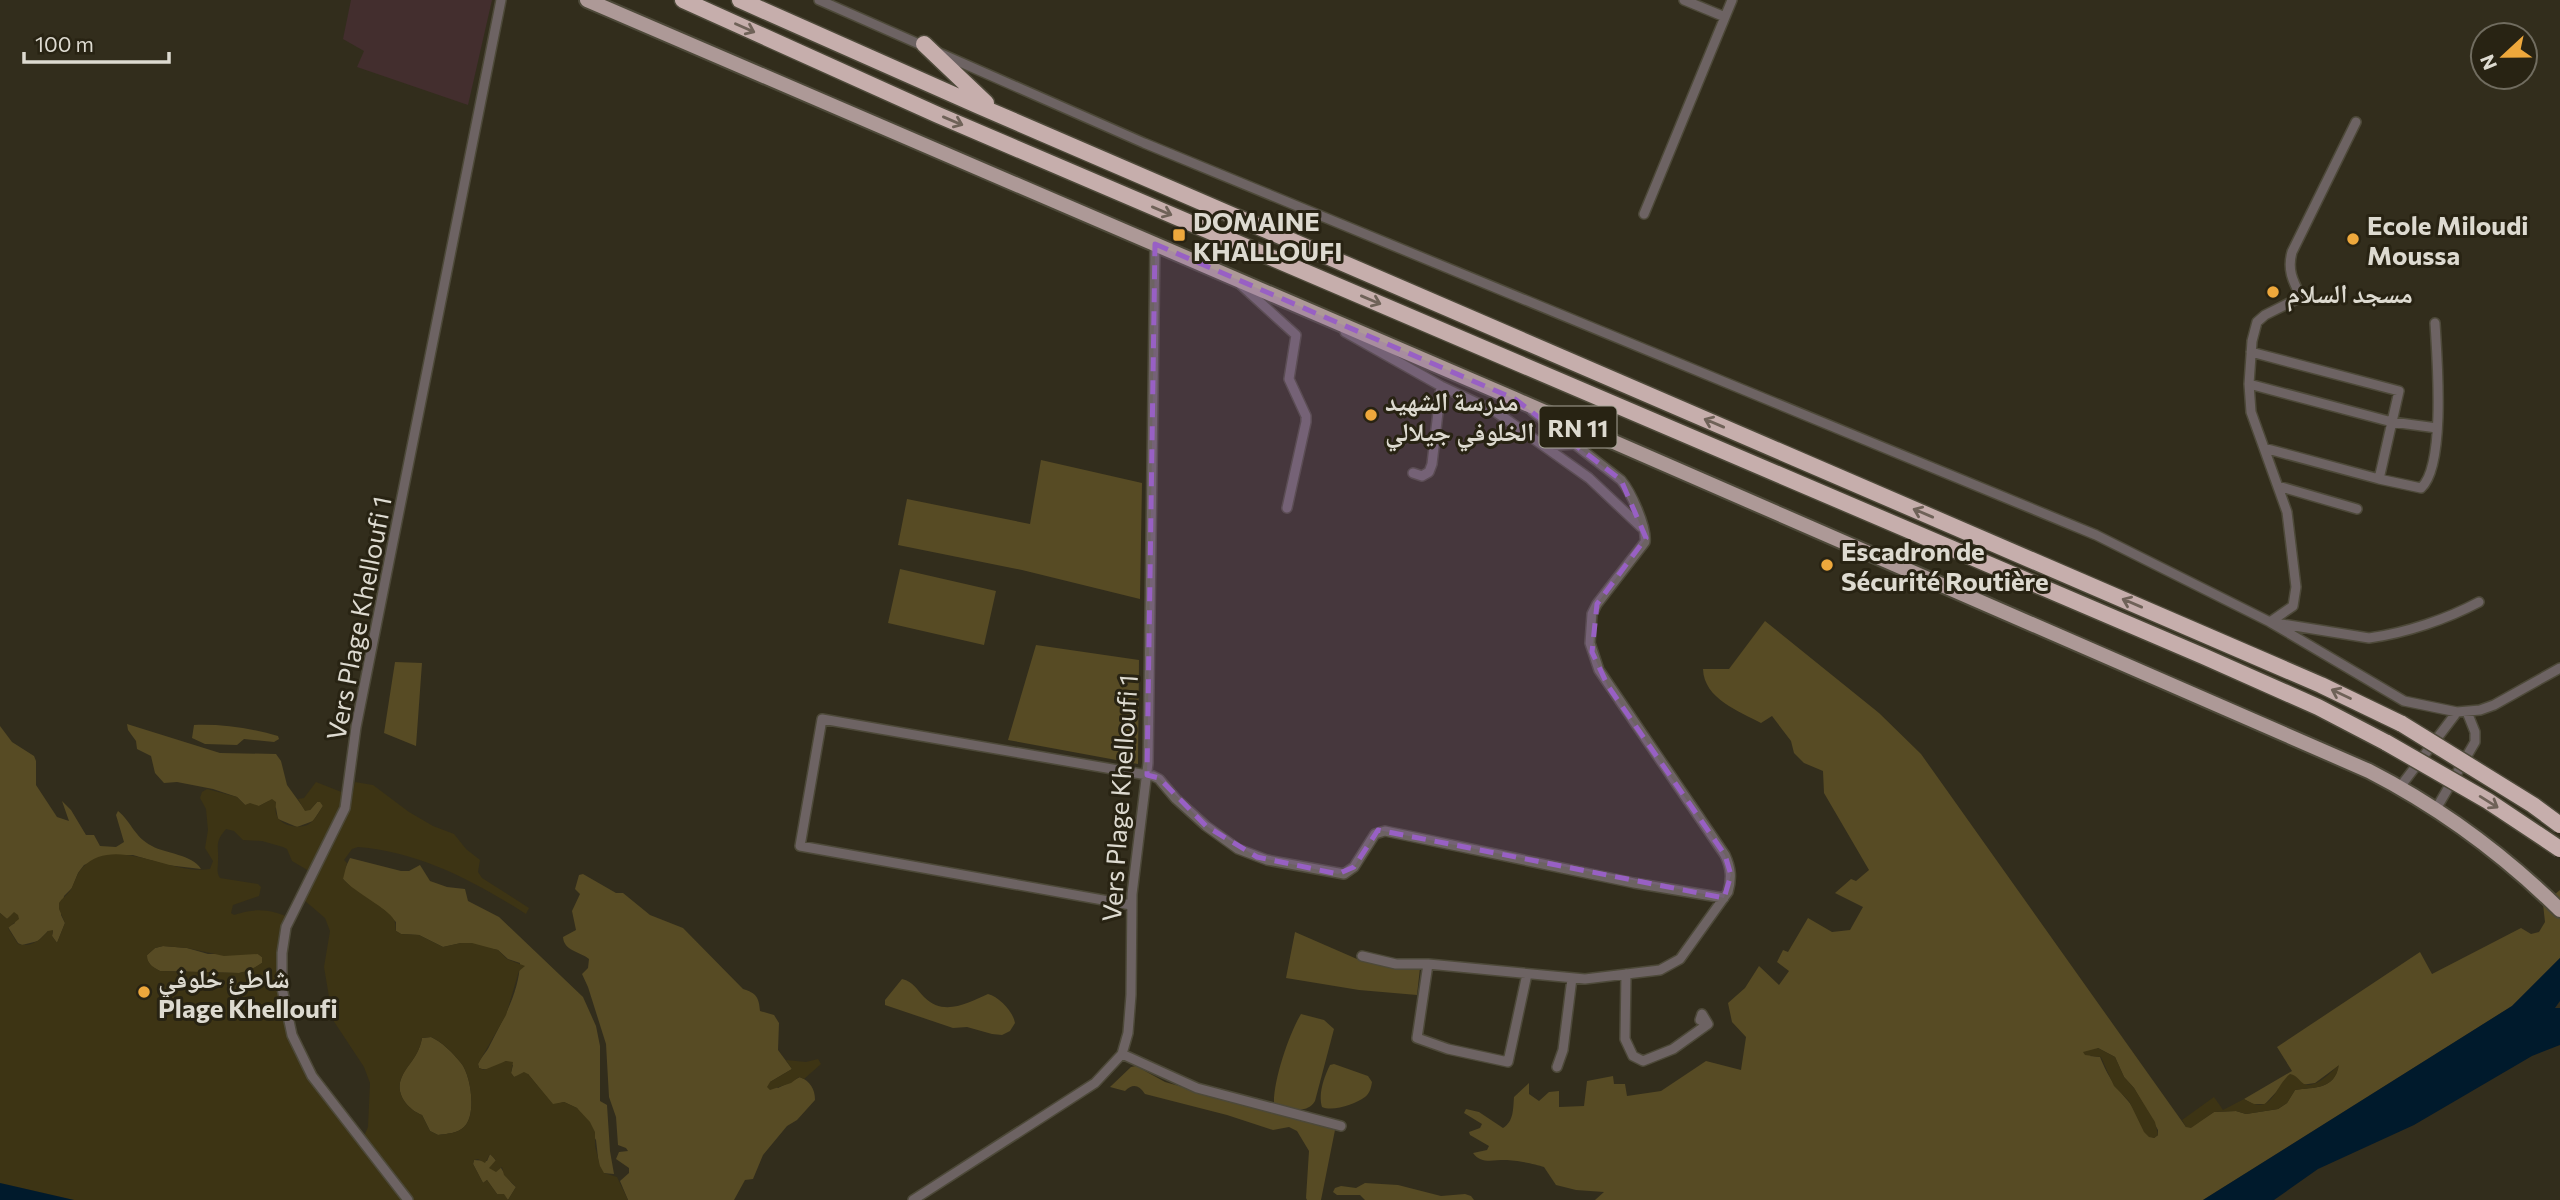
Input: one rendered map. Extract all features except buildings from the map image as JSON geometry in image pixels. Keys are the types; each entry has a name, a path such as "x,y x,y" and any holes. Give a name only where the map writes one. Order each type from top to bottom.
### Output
{"highway":[{"path":"683,0 963,126 2190,650 2388,743 2488,801 2560,849"},
{"path":"743,0 998,114 2321,685 2402,724 2533,805 2560,825"},
{"path":"924,44 998,114"}],"main road":[{"name":"RN 11","path":"587,0 2336,756 2400,787 2478,837 2560,910"}],"street":[{"name":"Vers Plage Khelloufi 1","path":"408,1200 318,1086 304,1062 292,1035 284,1000 282,953 289,918 337,826 348,798 356,727 501,0"},
{"path":"819,0 1157,148 2096,534 2270,622 2404,701 2462,712 2494,705 2560,668"},
{"path":"1684,0 1725,18"},
{"path":"1644,214 1732,0"},
{"path":"2270,622 2293,606 2296,587 2287,512 2251,412 2251,352 2257,322 2265,315 2301,298 2291,276 2289,264 2292,252 2356,122"},
{"name":"Vers Plage Khelloufi 1","path":"913,1200 1085,1090 1105,1074 1122,1054 1131,1016 1131,905 1147,775 1155,244"},
{"path":"1235,279 1296,335 1289,379 1306,416 1306,422 1287,508"},
{"path":"1306,311 1441,386 1496,412 1589,478 1645,530"},
{"path":"2264,448 2421,488 2426,484 2431,467 2439,414 2435,323"},
{"path":"2251,352 2399,391 2379,479"},
{"path":"2249,384 2392,422 2437,428"},
{"path":"1413,473 1422,476 1429,472 1432,464 1441,386"},
{"path":"1363,956 1396,964 1428,964 1585,979 1660,970 1680,959 1728,892 1731,874 1725,855 1608,686 1599,670 1590,643 1592,614 1645,542 1645,530 1623,483 1576,443 1515,399"},
{"path":"1544,446 1576,443"},
{"path":"2278,486 2357,509"},
{"path":"2270,622 2369,638 2430,622 2480,602"},
{"path":"2400,787 2462,712"},
{"path":"2437,809 2475,742 2475,732 2462,712"},
{"path":"1131,905 800,846 822,719 1147,775 1159,779 1194,816 1229,844 1267,860 1344,874 1354,867 1375,834 1385,831 1634,883 1724,898"},
{"path":"1428,964 1417,1038 1448,1049 1508,1062 1527,974"},
{"path":"1626,974 1625,1039 1633,1056 1643,1061 1673,1049 1709,1024 1702,1014 1700,1020"},
{"path":"1557,1067 1563,1050 1572,978"},
{"path":"1122,1054 1198,1088 1341,1126"}],"highlighted area":[{"path":"1155,244 1515,399 1621,480 1646,538 1597,604 1592,652 1608,686 1725,855 1731,875 1724,898 1378,830 1354,867 1338,874 1257,857 1206,826 1159,778 1147,775"}],"shaded area":[{"path":"351,0 492,0 468,105 357,67 364,51 343,39"},
{"path":"1041,460 1142,483 1140,599 1022,570 898,545 907,499 1030,524"},
{"path":"900,569 996,591 984,645 888,623"},
{"path":"1765,621 1879,713 1921,754 2186,1127 2191,1127 2214,1112 2236,1111 2246,1114 2278,1109 2287,1103 2295,1090 2328,1083 2336,1074 2338,1066 2315,1083 2280,1088 2265,1104 2253,1104 2244,1099 2292,1071 2277,1047 2420,952 2432,974 2521,928 2531,934 2539,932 2545,922 2543,904 2560,890 2560,958 2512,1006 2203,1200 1595,1200 1604,1192 1556,1185 1544,1167 1514,1161 1480,1159 1473,1153 1487,1150 1489,1146 1470,1135 1469,1132 1480,1128 1482,1124 1464,1113 1466,1109 1479,1112 1503,1128 1511,1118 1514,1097 1529,1083 1529,1094 1539,1101 1549,1092 1559,1091 1559,1107 1584,1106 1587,1081 1613,1076 1614,1084 1625,1084 1627,1096 1661,1091 1706,1061 1741,1070 1746,1037 1732,1022 1728,1003 1745,988 1759,966 1779,985 1789,971 1777,962 1783,950 1788,952 1808,918 1832,932 1850,930 1863,907 1835,893 1851,879 1856,881 1869,870 1824,793 1823,771 1804,763 1794,753 1791,741 1772,716 1761,723 1733,709 1716,696 1709,688 1703,669 1729,669","holes":["2098,1048 2115,1057 2124,1077 2134,1088 2158,1130 2158,1135 2154,1138 2141,1125 2132,1106 2109,1076 2100,1057 2090,1056"]},
{"path":"1036,645 1139,660 1138,764 1008,740"},
{"path":"395,662 422,663 416,746 384,733"},
{"path":"127,724 220,753 276,754 281,761 287,785 305,810 310,810 317,802 321,802 323,806 313,821 297,827 278,819 276,808 269,801 259,806 245,805 237,797 213,789 177,782 164,783 155,773 151,756 137,749"},
{"path":"194,725 247,729 278,736 279,739 274,742 244,739 237,745 205,744 192,738"},
{"path":"0,726 12,742 34,756 36,785 57,817 69,821 62,801 71,810 86,835 94,835 100,846 116,847 124,842 116,815 118,811 146,842 158,849 192,860 201,869 167,865 133,855 107,856 84,865 72,888 64,896 61,915 65,923 57,943 52,936 53,931 48,931 38,941 22,945 18,943 8,927 15,923 11,916 7,919 0,913"},
{"path":"350,858 401,871 409,871 420,865 430,881 465,889 468,901 499,917 583,997 596,1026 600,1046 600,1101 607,1105 614,1174 603,1173 599,1166 596,1140 577,1108 564,1102 553,1105 528,1074 514,1077 511,1073 513,1065 506,1061 489,1069 479,1068 478,1064 505,1016 520,963 508,959 498,950 461,943 443,947 419,935 396,931 396,922 384,910 355,891 343,879 342,875"},
{"path":"583,874 616,893 623,893 650,915 683,928 743,989 754,994 758,999 760,1011 774,1015 779,1023 778,1050 792,1069 770,1082 778,1088 800,1077 813,1089 815,1100 797,1120 787,1126 763,1155 753,1179 745,1180 734,1200 628,1200 620,1181 629,1173 629,1168 616,1159 619,1152 628,1151 618,1145 616,1117 609,1097 606,1044 582,974 588,968 589,959 569,948 563,937 576,930 572,911 580,894 575,889 579,875"},
{"path":"1295,932 1357,959 1420,968 1417,995 1359,990 1286,978"},
{"path":"155,948 187,948 208,954 258,954 262,957 262,963 250,971 239,973 160,971 152,967 147,955"},
{"path":"902,979 939,1006 956,1006 988,994 1001,1001 1015,1023 1010,1031 1002,1035 992,1034 967,1027 953,1028 885,1005 885,1000"},
{"path":"1301,1014 1324,1020 1334,1029 1315,1101 1307,1108 1296,1109 1274,1104 1274,1094 1283,1058"},
{"path":"431,1037 439,1041 461,1063 468,1076 471,1095 470,1114 464,1127 456,1132 438,1135 430,1131 422,1115 408,1106 400,1091 401,1079 418,1051 422,1038"},
{"path":"1330,1065 1368,1076 1372,1082 1367,1095 1344,1106 1332,1109 1322,1107 1321,1091 1324,1080"},
{"path":"1136,1066 1165,1082 1335,1130 1321,1200 1306,1198 1309,1151 1297,1131 1289,1127 1273,1130 1145,1094 1136,1086 1125,1091 1110,1087 1131,1067"},
{"path":"490,1154 516,1187 508,1200 497,1194 487,1180 483,1183 473,1164 474,1160 487,1161"},
{"path":"1365,1183 1398,1185 1441,1196 1465,1194 1474,1200 1365,1200 1360,1195 1337,1195 1333,1192 1341,1186 1356,1188"}],"sand":[{"name":"شاطئ خلوفي Plage Khelloufi","path":"316,782 344,793 323,844 331,850 350,807 355,782 373,785 409,812 454,834 466,849 480,860 478,872 482,878 529,908 526,914 487,890 446,870 403,855 358,847 352,849 344,860 347,863 343,879 391,916 395,921 396,931 401,934 419,935 443,947 472,943 498,950 507,959 525,966 519,971 506,1015 478,1064 479,1068 484,1070 506,1061 513,1062 511,1073 514,1077 524,1072 553,1104 564,1102 577,1108 595,1132 600,1166 604,1173 617,1177 628,1200 508,1200 74,1200 0,1183 0,913 7,919 14,912 18,915 19,919 8,928 18,944 31,944 53,930 52,936 57,943 65,923 59,903 70,891 83,867 96,858 111,854 127,855 195,870 210,869 213,861 205,848 208,830 206,809 200,798 202,792 207,789 237,797 245,805 250,803 259,806 272,799 276,802 276,811 281,821 295,827 309,824 323,806 317,802 310,810 305,811 298,799 304,798","holes":["226,829 234,831 243,840 262,841 283,847 287,849 292,861 309,871 297,894 325,918 330,931 324,967 333,1020 364,1067 370,1083 368,1127 364,1136 325,1085 298,1036 287,984 287,953 293,919 264,911 234,915 231,913 233,905 259,896 261,887 258,884 220,878 220,838","155,948 187,948 224,956 258,954 262,957 262,963 239,973 160,971 151,965 147,958","431,1037 443,1045 461,1063 468,1076 470,1114 464,1127 456,1132 438,1135 430,1131 422,1115 408,1106 400,1091 403,1074 418,1051 422,1038","490,1154 496,1160 489,1168 496,1172 502,1167 504,1175 516,1187 508,1200 504,1194 497,1194 487,1180 483,1183 473,1164 474,1160 485,1163"]},
{"path":"2098,1048 2115,1057 2124,1077 2155,1122 2158,1135 2154,1138 2144,1132 2129,1101 2114,1086 2101,1057 2085,1055 2083,1052"},
{"path":"818,1059 821,1064 804,1079 799,1077 791,1083 770,1090 767,1087 770,1082 792,1069 786,1060 806,1062"},
{"path":"2339,1065 2337,1073 2328,1083 2295,1090 2287,1103 2278,1109 2246,1114 2236,1111 2214,1112 2191,1128 2186,1127 2182,1120 2214,1097 2223,1110 2244,1099 2254,1104 2267,1103 2290,1074 2309,1085 2323,1079"}],"water":[{"path":"2560,958 2560,1001 2555,1008 2560,1008 2560,1045 2532,1056 2414,1125 2318,1169 2274,1200 2203,1200 2512,1006"},
{"path":"0,1183 74,1200 0,1200"}],"place":[{"name":"DOMAINE KHALLOUFI","path":"1179,235"},
{"name":"Ecole Miloudi Moussa","path":"2353,239"},
{"name":"مسجد السلام","path":"2273,292"},
{"name":"مدرسة الشهيد الخلوفي جيلالي","path":"1371,415"},
{"name":"Escadron de Sécurité Routière","path":"1827,565"},
{"name":"شاطئ خلوفي Plage Khelloufi","path":"144,992"}]}
